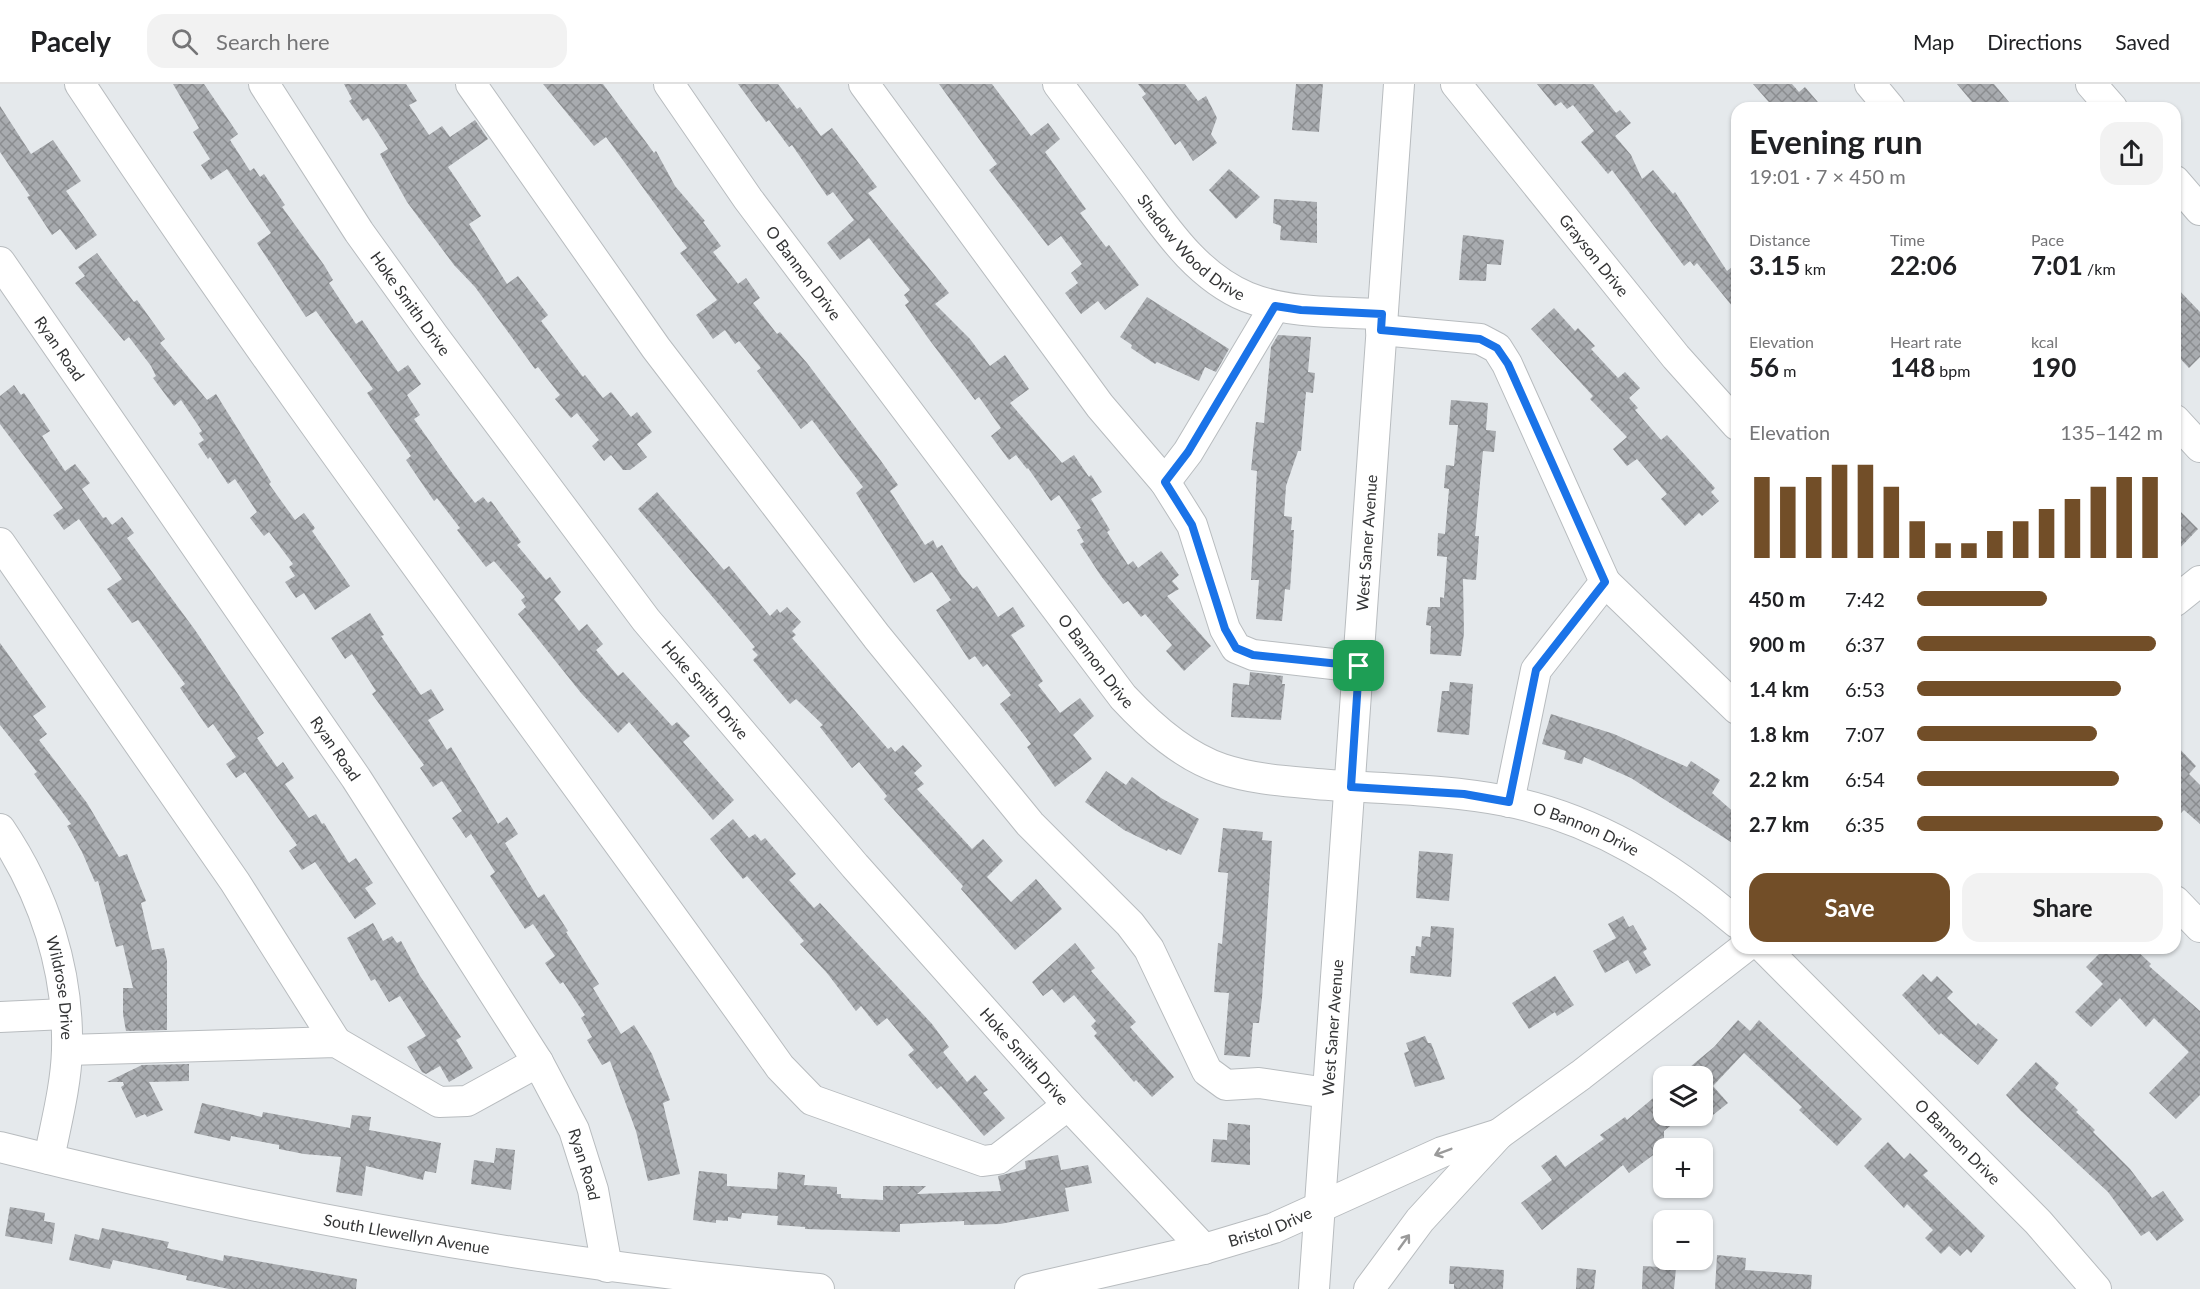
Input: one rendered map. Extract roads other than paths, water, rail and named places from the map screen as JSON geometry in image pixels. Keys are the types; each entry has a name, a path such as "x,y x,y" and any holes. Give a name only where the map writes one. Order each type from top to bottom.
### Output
{"street":[{"path":"80,84 177,230 285,383 780,1067 812,1100 983,1161 998,1159 1068,1105"},
{"name":"Hoke Smith Drive","path":"264,84 359,232 412,307 646,620 855,866 1068,1105 1203,1249"},
{"path":"471,84 656,348 878,637 1029,824 1130,924 1149,949 1208,1071 1226,1085 1259,1083 1327,1093"},
{"name":"O Bannon Drive","path":"669,84 748,199 1124,697 1148,724 1181,747 1220,769 1263,779 1464,794 1509,802 1563,816 1626,844 1695,887 1731,918"},
{"path":"864,84 1100,406 1165,482 1192,525 1225,629 1236,648 1253,655 1359,666"},
{"name":"Shadow Wood Drive","path":"1058,84 1186,253 1213,277 1246,297 1275,306 1480,339 1497,348 1508,364 1605,582"},
{"name":"West Saner Avenue","path":"1314,1289 1399,84"},
{"name":"Grayson Drive","path":"1456,84 1676,357 1731,418"},
{"path":"1870,84 1885,102"},
{"path":"2091,84 2107,102"},
{"path":"2181,188 2200,210"},
{"name":"Ryan Road","path":"0,262 356,778 538,1062 574,1130 593,1190 607,1267"},
{"path":"1165,482 1188,452 1275,306"},
{"path":"2181,426 2200,447"},
{"path":"0,543 234,882 336,1042 439,1102 467,1101 538,1062"},
{"path":"2181,596 2200,581"},
{"path":"1509,802 1536,670 1605,582 1731,703"},
{"name":"Wildrose Drive","path":"0,829 40,900 56,948 65,1014 67,1050 49,1159"},
{"path":"2181,906 2200,927"},
{"name":"Bristol Drive","path":"1369,1289 1420,1220 1499,1134 1581,1075 1736,954"},
{"name":"O Bannon Drive","path":"1770,954 2037,1222 2096,1289"},
{"path":"0,1017 65,1014"},
{"path":"67,1050 336,1042"},
{"name":"Bristol Drive","path":"1030,1289 1203,1249 1274,1228 1442,1152 1499,1134"},
{"name":"South Llewellyn Avenue","path":"0,1147 338,1222 607,1267 819,1289"}]}
